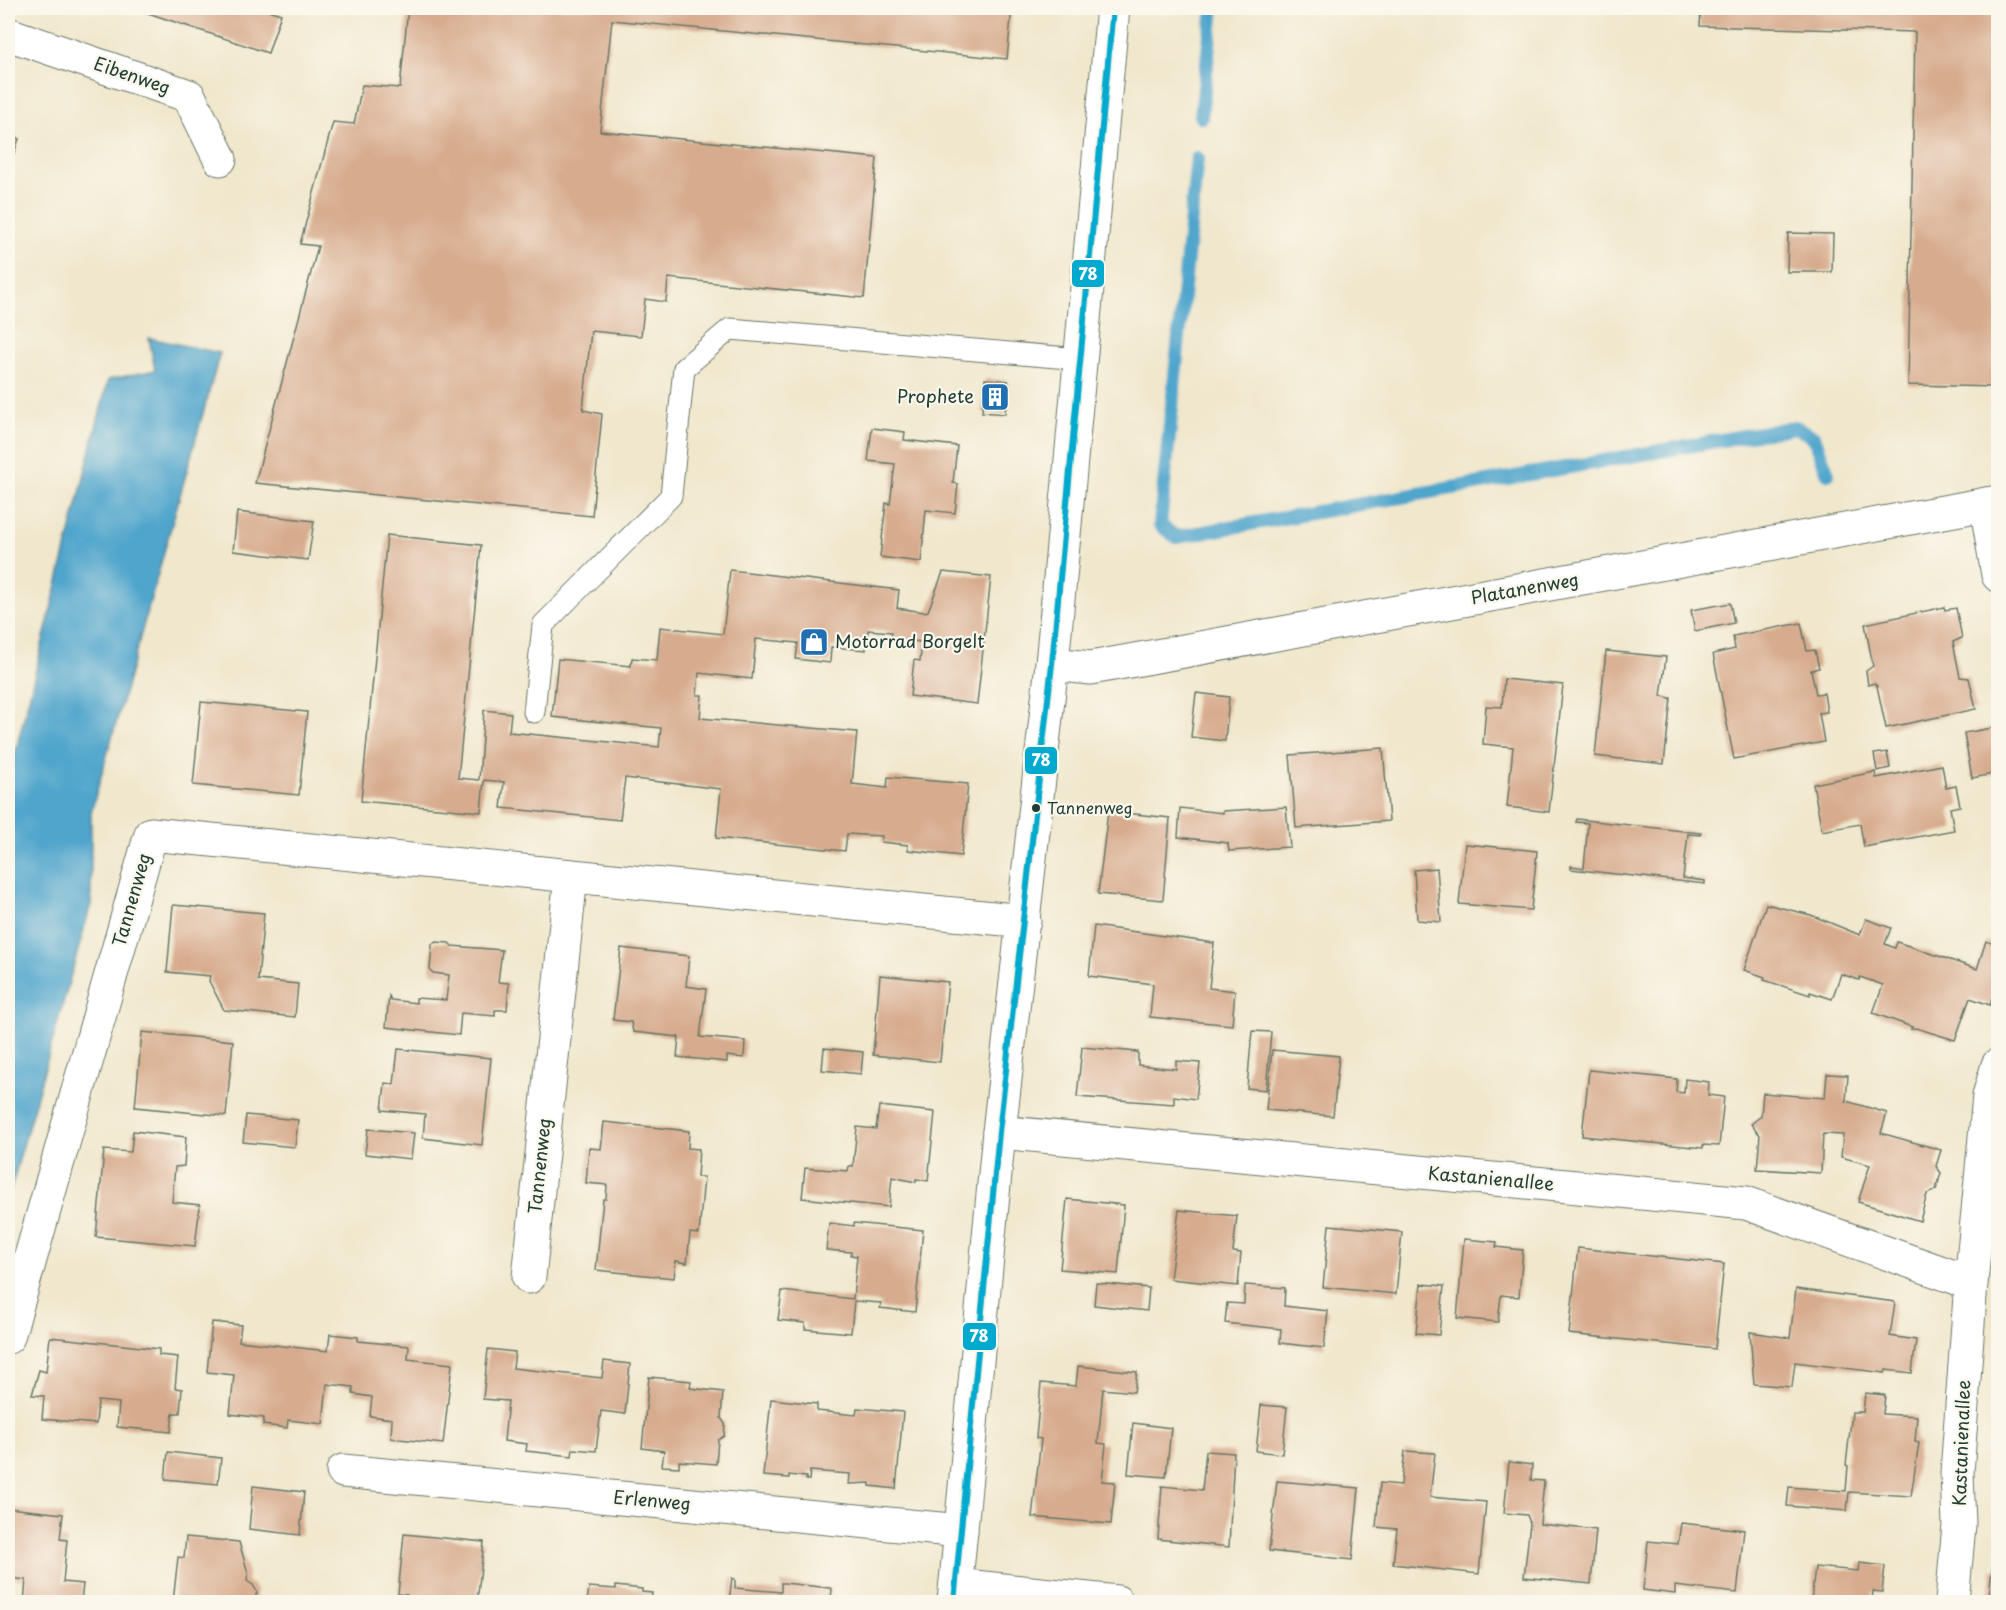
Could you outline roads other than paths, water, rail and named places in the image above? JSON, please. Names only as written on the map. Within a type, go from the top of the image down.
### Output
[{"type":"street","points":[[1113,8],[1052,664],[999,1132],[955,1594],[1117,1602]]},
{"type":"street","name":"Eibenweg","points":[[8,34],[189,96],[220,159]]},
{"type":"street","points":[[1992,503],[1998,575]]},
{"type":"street","name":"Platanenweg","points":[[1052,664],[1091,668],[1992,503]]},
{"type":"street","name":"Tannenweg","points":[[8,1337],[151,834],[1024,921]]},
{"type":"street","name":"Tannenweg","points":[[529,1277],[571,876]]},
{"type":"street","name":"Kastanienallee","points":[[1952,1602],[1959,1525],[1957,1473],[1971,1283],[1989,1096],[1998,1065]]},
{"type":"street","name":"Kastanienallee","points":[[999,1132],[1746,1203],[1971,1283]]},
{"type":"street","name":"Erlenweg","points":[[343,1471],[961,1531]]},
{"type":"lane","points":[[534,712],[543,625],[671,496],[684,368],[730,329],[1080,359]]},
{"type":"water","points":[[149,338],[220,353],[91,812],[91,904],[8,1199],[8,782],[108,380],[155,370]]},
{"type":"waterway","points":[[1201,117],[1213,8]]},
{"type":"waterway","points":[[1197,158],[1160,525],[1176,537],[1795,427],[1814,437],[1828,474]]},
{"type":"place","name":"Prophete","points":[[995,397]]},
{"type":"place","name":"Motorrad Borgelt","points":[[814,642]]},
{"type":"place","name":"Tannenweg","points":[[1036,808]]}]
